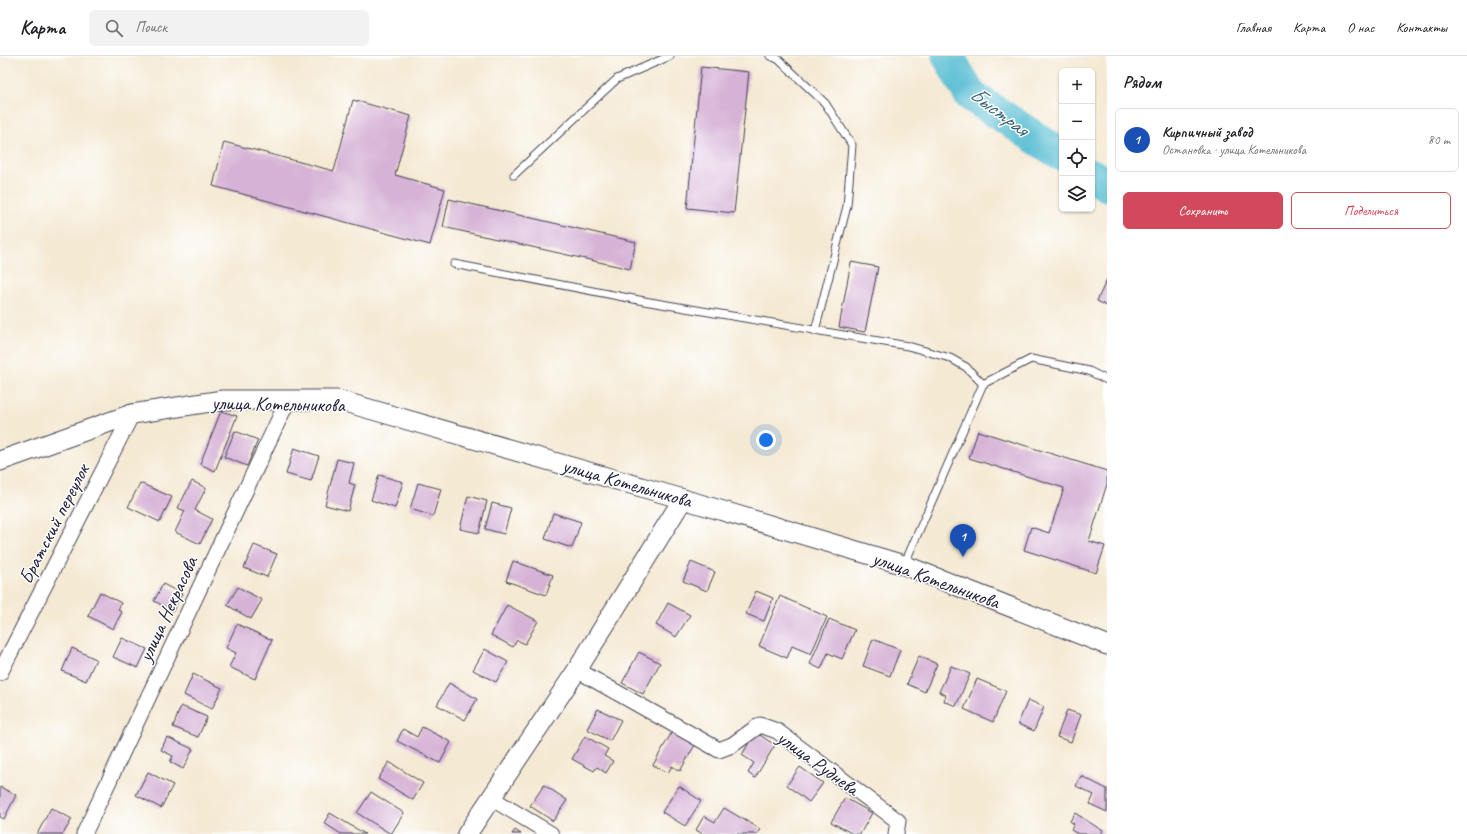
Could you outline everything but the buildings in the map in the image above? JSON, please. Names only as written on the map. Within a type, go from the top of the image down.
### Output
[{"type":"street","name":"улица Котельникова","points":[[0,461],[132,414],[223,400],[338,400],[684,499],[904,565],[1107,645]]},
{"type":"street","name":"улица Некрасова","points":[[84,834],[288,400]]},
{"type":"street","name":"Братский переулок","points":[[0,673],[132,414]]},
{"type":"street","points":[[467,834],[577,670],[684,499]]},
{"type":"street","name":"улица Руднева","points":[[577,670],[719,750],[732,745],[760,725],[776,731],[898,821],[896,834]]},
{"type":"street","points":[[491,798],[551,834]]},
{"type":"lane","points":[[514,175],[617,79],[670,56]]},
{"type":"lane","points":[[770,56],[778,59],[825,103],[852,146],[847,206],[815,331]]},
{"type":"lane","points":[[454,264],[644,301],[908,346],[950,358],[966,367],[984,384]]},
{"type":"lane","points":[[904,565],[984,384],[1031,359],[1089,371],[1107,380]]},
{"type":"waterway","name":"Быстрая","points":[[948,56],[970,95],[1059,153]]},
{"type":"waterway","name":"Быстрая","points":[[1094,176],[1107,185]]},
{"type":"place","name":"Кирпичный завод","points":[[963,557]]}]
